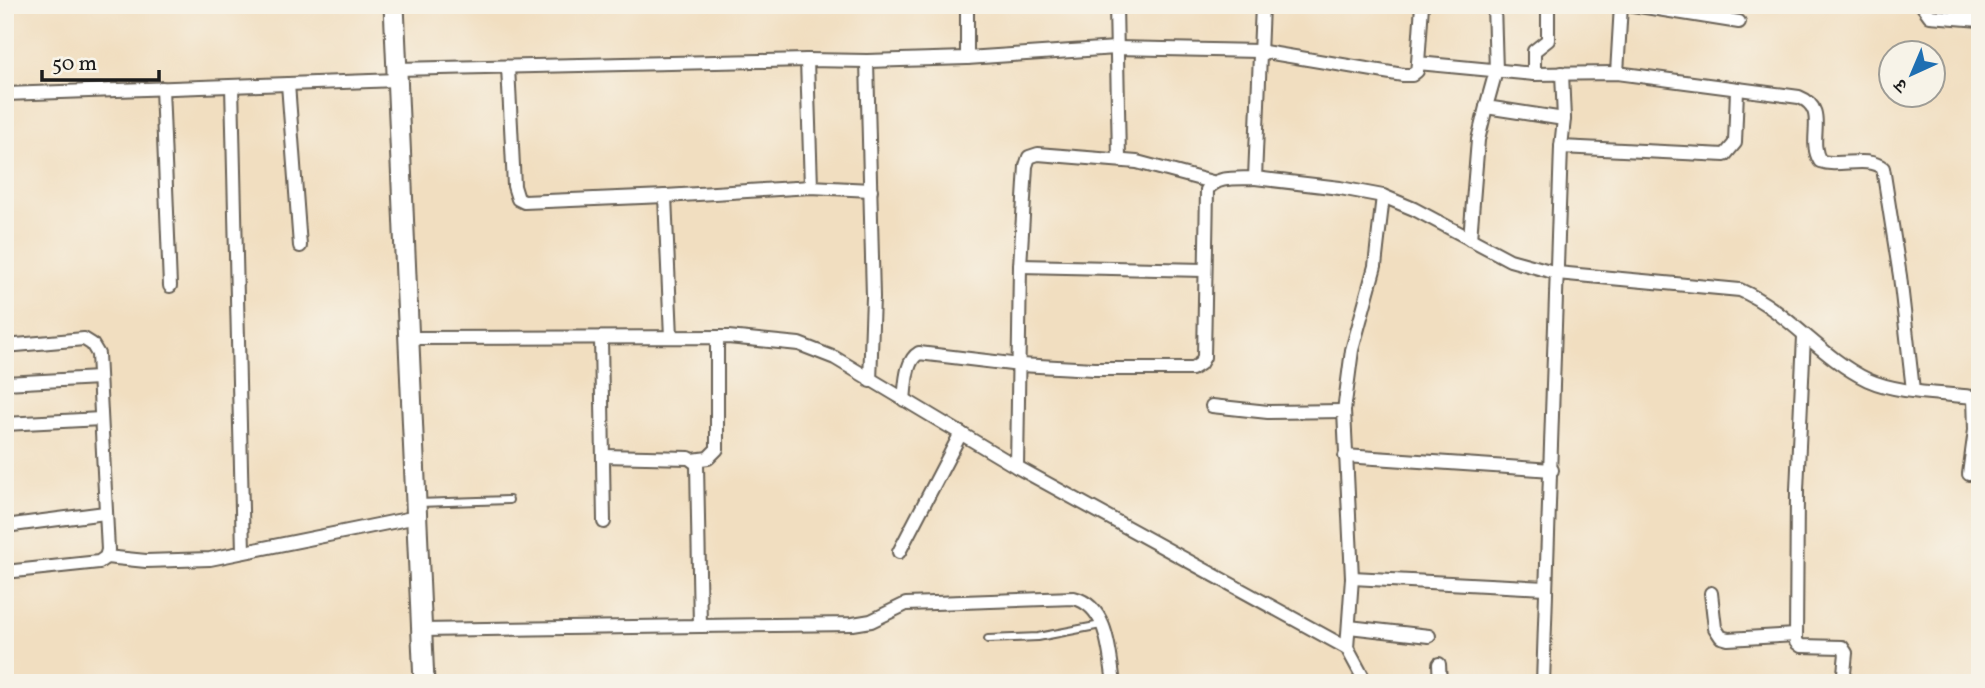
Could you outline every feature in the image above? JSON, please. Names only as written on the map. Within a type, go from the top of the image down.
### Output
[{"type":"main road","points":[[394,5],[424,683]]},
{"type":"street","points":[[967,5],[967,58]]},
{"type":"street","points":[[1115,5],[1119,159]]},
{"type":"street","points":[[1255,178],[1262,5]]},
{"type":"street","points":[[5,94],[288,84],[508,67],[967,58],[1116,48],[1259,51],[1412,75],[1417,71],[1422,5]]},
{"type":"street","points":[[1470,239],[1478,141],[1496,71],[1494,5]]},
{"type":"street","points":[[1534,74],[1534,51],[1548,40],[1548,5]]},
{"type":"street","points":[[1617,73],[1621,5]]},
{"type":"street","points":[[1633,5],[1739,22]]},
{"type":"street","points":[[1922,5],[1930,16],[1980,20]]},
{"type":"street","points":[[807,60],[811,187]]},
{"type":"street","points":[[867,61],[873,297],[870,380]]},
{"type":"street","points":[[1418,63],[1534,74],[1617,73],[1807,100],[1815,111],[1816,150],[1820,161],[1872,163],[1883,168],[1900,276],[1913,390]]},
{"type":"street","points":[[508,67],[514,186],[518,199],[524,202],[665,197],[811,187],[871,190]]},
{"type":"street","points":[[1543,683],[1564,120],[1562,73]]},
{"type":"street","points":[[288,84],[300,246]]},
{"type":"street","points":[[232,86],[243,552]]},
{"type":"street","points":[[162,88],[170,286]]},
{"type":"street","points":[[1561,147],[1724,156],[1735,143],[1737,90]]},
{"type":"street","points":[[1486,107],[1564,120]]},
{"type":"street","points":[[1017,467],[1020,265],[1026,166],[1029,157],[1038,154],[1119,159],[1212,182],[1255,178],[1383,196],[1415,209],[1510,260],[1557,273],[1740,290],[1776,310],[1834,359],[1868,380],[1913,390],[1977,397],[1969,474]]},
{"type":"street","points":[[904,400],[910,363],[914,355],[919,353],[1020,365],[1094,369],[1192,369],[1200,364],[1204,357],[1207,190],[1212,182]]},
{"type":"street","points":[[1347,648],[1352,578],[1344,411],[1352,350],[1375,266],[1383,196]]},
{"type":"street","points":[[665,197],[671,337]]},
{"type":"street","points":[[1020,265],[1204,270]]},
{"type":"street","points":[[1804,336],[1797,490],[1797,644],[1842,647],[1846,653],[1843,683]]},
{"type":"street","points":[[409,338],[717,337],[799,344],[835,358],[1017,467],[1347,648],[1366,683]]},
{"type":"street","points":[[603,456],[693,460],[708,458],[717,449],[717,337]]},
{"type":"street","points":[[601,338],[604,522]]},
{"type":"street","points":[[5,346],[84,339],[92,344],[98,354],[108,550],[99,562],[5,572]]},
{"type":"street","points":[[5,383],[100,378]]},
{"type":"street","points":[[1212,406],[1268,412],[1344,411]]},
{"type":"street","points":[[5,424],[102,419]]},
{"type":"street","points":[[899,552],[961,433]]},
{"type":"street","points":[[1345,456],[1552,470]]},
{"type":"street","points":[[693,460],[698,469],[700,626]]},
{"type":"street","points":[[106,556],[146,561],[210,559],[417,510]]},
{"type":"street","points":[[5,526],[105,513]]},
{"type":"street","points":[[1352,578],[1546,588]]},
{"type":"street","points":[[1711,593],[1715,628],[1721,637],[1728,639],[1796,635]]},
{"type":"street","points":[[422,630],[853,624],[870,621],[906,604],[1074,598],[1085,601],[1095,609],[1103,625],[1114,683]]},
{"type":"street","points":[[1349,627],[1429,636]]},
{"type":"street","points":[[1439,664],[1440,683]]},
{"type":"lane","points":[[417,510],[509,500]]},
{"type":"lane","points":[[988,639],[1038,637],[1103,625]]}]
